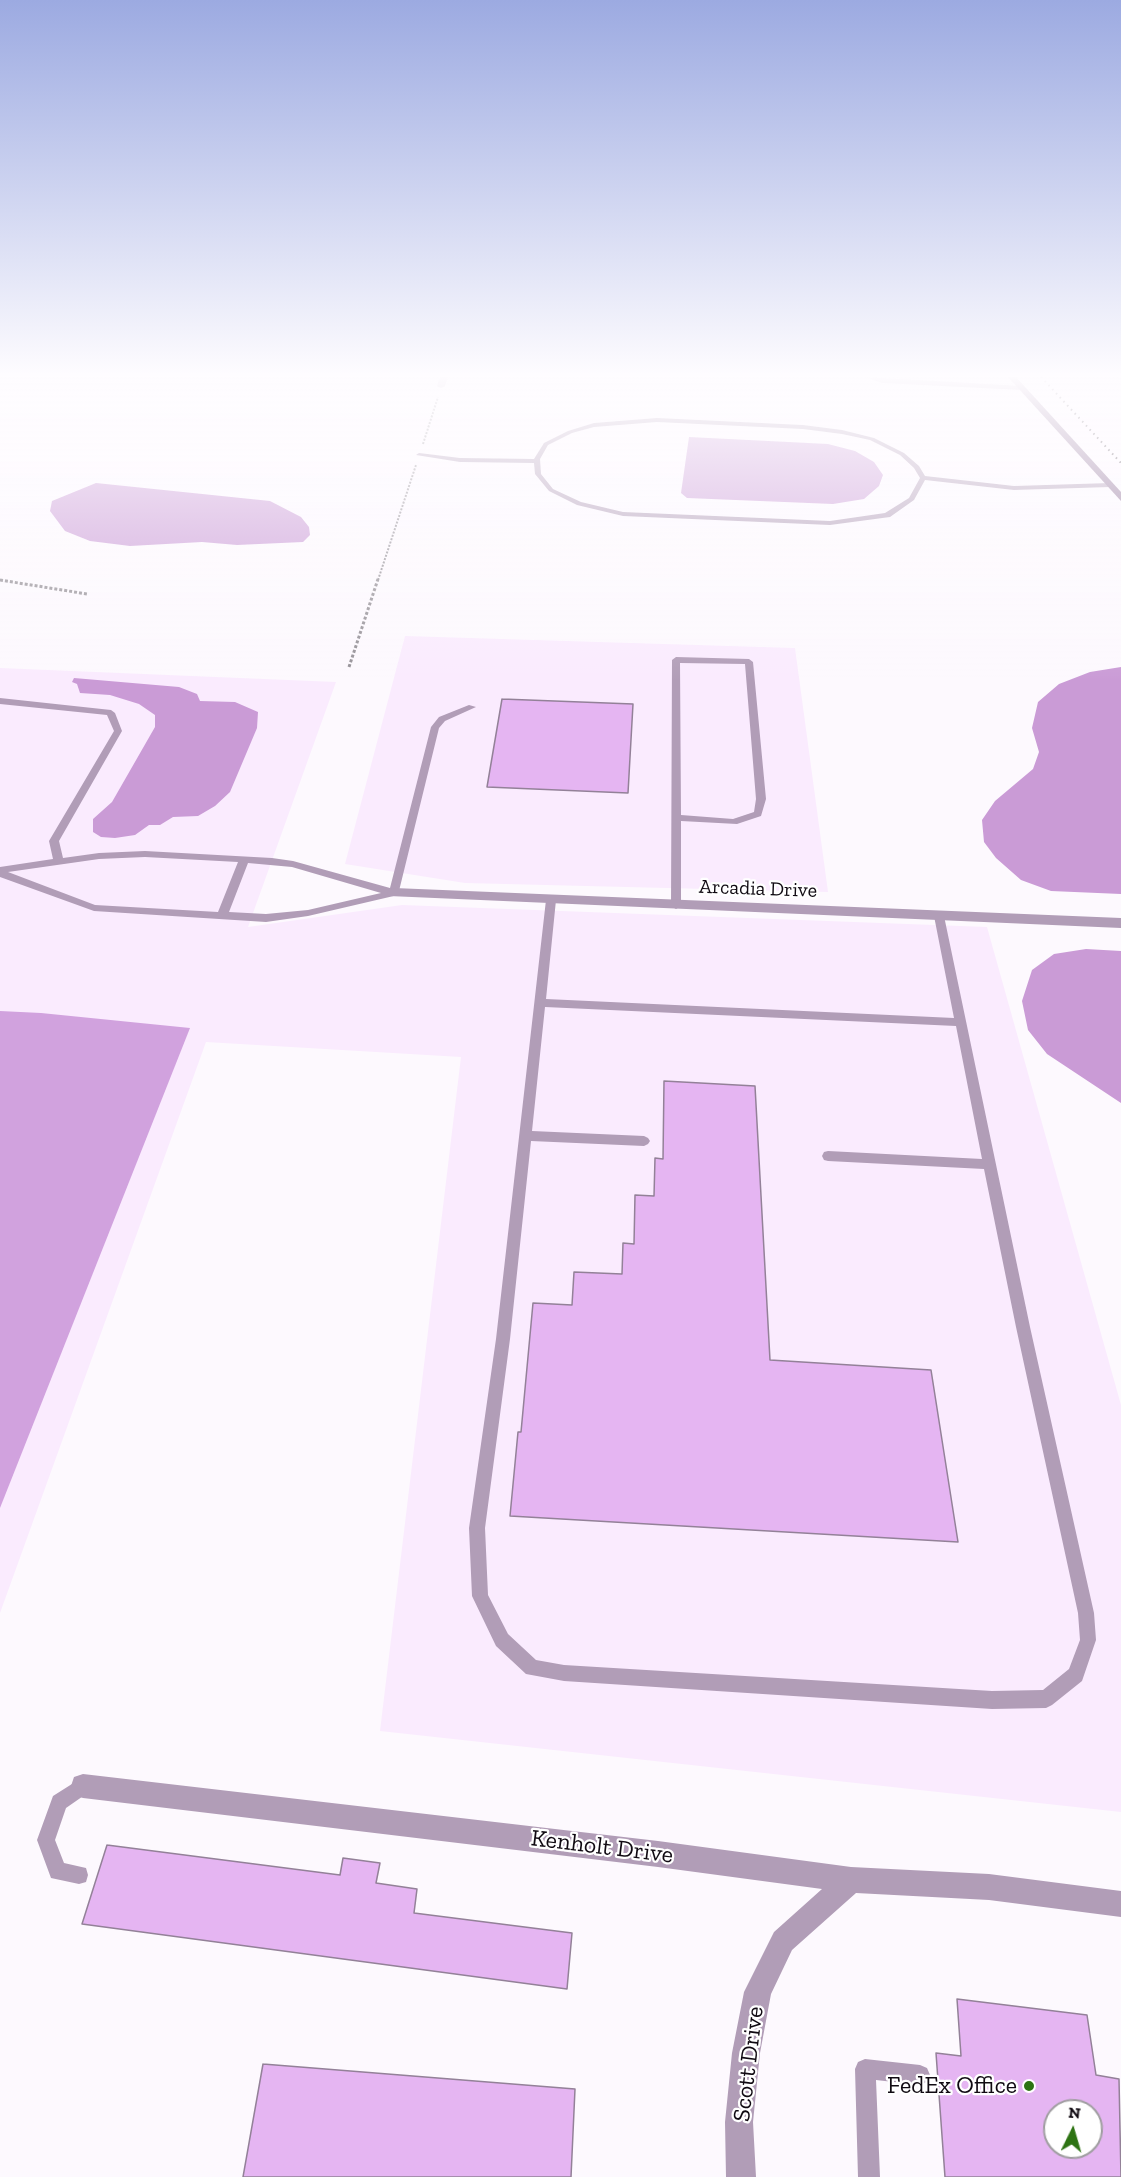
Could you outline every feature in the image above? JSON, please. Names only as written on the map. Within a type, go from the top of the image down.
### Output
[{"type":"main road","points":[[1104,479],[1121,498]]},
{"type":"street","name":"Arcadia Drive","points":[[394,893],[1121,923]]},
{"type":"street","name":"Kenholt Drive","points":[[83,1786],[646,1852],[851,1880],[990,1887],[1121,1904]]},
{"type":"street","name":"Scott Drive","points":[[741,2177],[739,2122],[746,2053],[759,1992],[783,1941],[851,1880]]},
{"type":"lane","points":[[542,479],[551,490],[579,504],[623,514],[830,523],[859,521],[887,515],[912,500],[923,479]]},
{"type":"lane","points":[[928,479],[1014,488],[1110,485]]},
{"type":"lane","points":[[676,818],[734,822],[758,814],[761,799],[749,662],[676,660],[676,818],[676,906]]},
{"type":"lane","points":[[0,701],[111,714],[118,731],[54,841],[59,863]]},
{"type":"lane","points":[[394,893],[435,727],[442,719],[472,707]]},
{"type":"lane","points":[[0,872],[99,856],[145,854],[293,864],[394,893]]},
{"type":"lane","points":[[222,916],[244,860]]},
{"type":"lane","points":[[0,872],[94,908],[222,916],[266,918],[308,913],[394,893]]},
{"type":"lane","points":[[551,900],[503,1339],[477,1528],[480,1596],[502,1640],[532,1668],[564,1672],[992,1700],[1046,1698],[1076,1675],[1088,1640],[1086,1613],[939,916]]},
{"type":"lane","points":[[539,1003],[961,1022]]},
{"type":"lane","points":[[524,1136],[644,1141]]},
{"type":"lane","points":[[828,1156],[990,1164]]},
{"type":"lane","points":[[79,1875],[58,1871],[46,1840],[59,1802],[83,1786]]},
{"type":"lane","points":[[869,2177],[865,2069],[920,2075]]},
{"type":"path","points":[[349,667],[411,479]]},
{"type":"path","points":[[0,580],[87,594]]},
{"type":"shaded area","points":[[683,479],[882,479],[879,486],[864,499],[833,504],[687,498],[681,493]]},
{"type":"shaded area","points":[[96,483],[270,501],[301,517],[309,527],[310,535],[303,542],[237,545],[202,542],[130,546],[90,541],[65,531],[50,511],[52,501]]},
{"type":"shaded area","points":[[405,636],[795,648],[828,892],[465,883],[345,864]]},
{"type":"shaded area","points":[[1121,667],[1121,894],[1051,891],[1021,880],[996,858],[984,842],[982,820],[995,801],[1033,769],[1039,752],[1032,728],[1038,702],[1059,684],[1090,672]]},
{"type":"shaded area","points":[[0,668],[336,682],[248,927],[402,905],[987,927],[1121,1405],[1121,1812],[380,1731],[461,1057],[206,1042],[0,1613]]},
{"type":"shaded area","points":[[74,678],[179,687],[197,694],[200,701],[235,702],[258,712],[257,728],[230,792],[215,806],[198,816],[173,817],[160,825],[149,825],[135,835],[115,838],[101,837],[93,832],[93,819],[112,802],[155,727],[155,715],[139,704],[110,695],[80,693],[77,684],[72,682]]},
{"type":"shaded area","points":[[1086,949],[1121,951],[1121,1103],[1047,1054],[1028,1030],[1022,1001],[1032,970],[1054,954]]},
{"type":"shaded area","points":[[0,1011],[190,1028],[0,1508]]},
{"type":"building","points":[[502,699],[633,704],[628,793],[487,787]]},
{"type":"building","points":[[664,1081],[755,1086],[770,1360],[931,1370],[958,1542],[510,1516],[518,1432],[521,1432],[533,1303],[572,1305],[574,1272],[622,1274],[623,1243],[634,1244],[635,1195],[654,1196],[655,1158],[663,1159]]},
{"type":"building","points":[[107,1845],[340,1875],[343,1858],[380,1863],[376,1883],[417,1889],[414,1913],[572,1933],[567,1989],[82,1924]]},
{"type":"building","name":"FedEx Office","points":[[957,1999],[1087,2015],[1096,2075],[1119,2079],[1121,2177],[945,2177],[936,2053],[961,2056]]},
{"type":"building","points":[[263,2064],[575,2089],[571,2177],[243,2177]]},
{"type":"place","name":"FedEx Office","points":[[1029,2086]]}]
